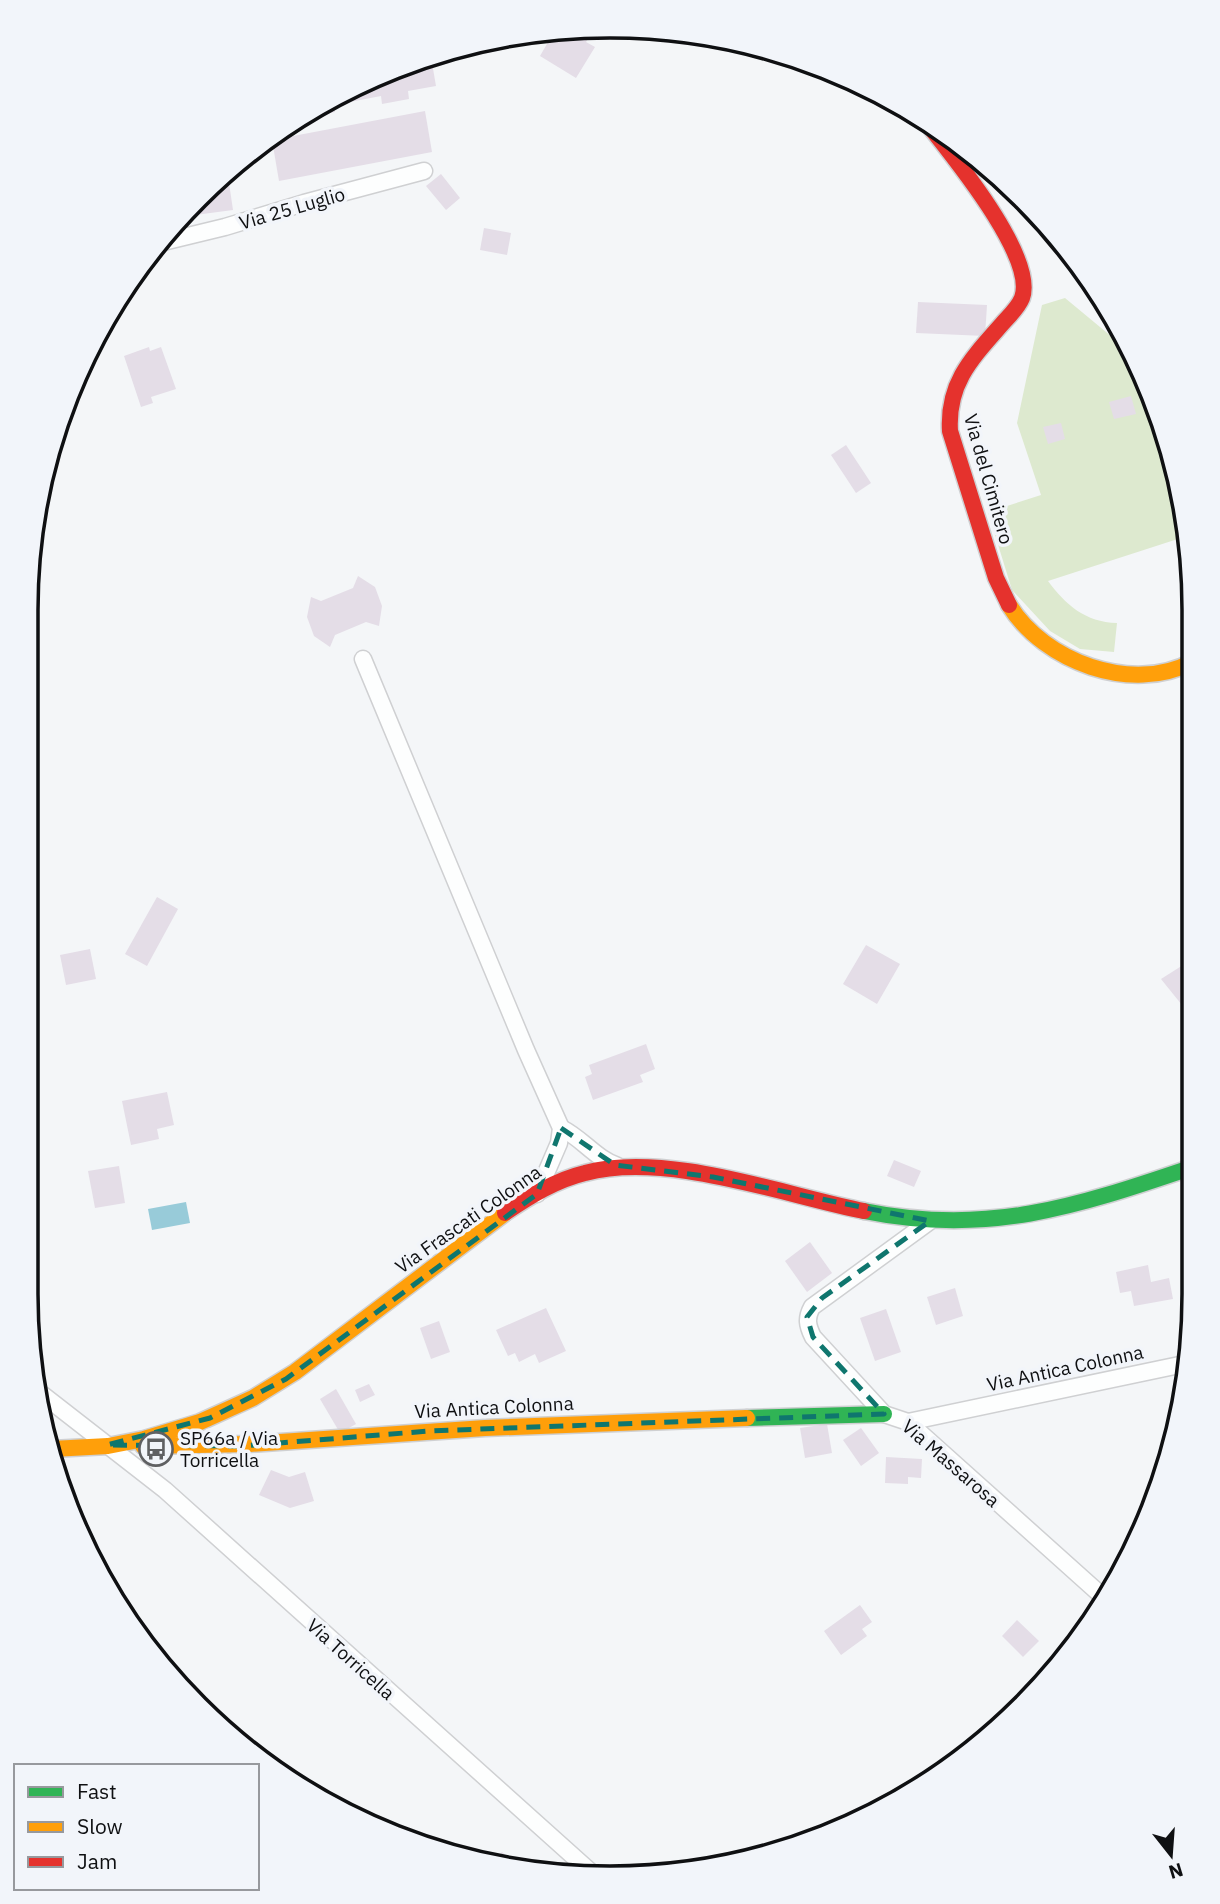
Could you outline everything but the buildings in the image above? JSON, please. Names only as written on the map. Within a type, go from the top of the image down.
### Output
[{"type":"street","name":"Via del Cimitero","points":[[946,148],[995,212],[1023,282],[1024,294],[1021,302],[957,381],[948,412],[950,431],[1002,593],[1018,618],[1042,639],[1088,665],[1115,673],[1152,676],[1182,667]]},
{"type":"street","name":"Via 25 Luglio","points":[[175,239],[424,170]]},
{"type":"street","points":[[363,659],[561,1128],[559,1143],[537,1194]]},
{"type":"street","points":[[561,1128],[578,1137],[604,1160],[628,1168]]},
{"type":"street","name":"Via Frascati Colonna","points":[[60,1448],[150,1438],[228,1411],[270,1389],[469,1240],[537,1194],[559,1181],[580,1174],[604,1169],[662,1169],[713,1177],[895,1217],[962,1222],[1004,1219],[1059,1209],[1102,1198],[1182,1171]]},
{"type":"street","name":"Via Massarosa","points":[[930,1221],[811,1307],[807,1317],[808,1328],[813,1337],[884,1413],[908,1422],[1098,1592]]},
{"type":"street","name":"Via Antica Colonna","points":[[908,1422],[1177,1365]]},
{"type":"street","name":"Via Torricella","points":[[48,1399],[178,1502],[582,1865]]},
{"type":"street","name":"Via Antica Colonna","points":[[107,1445],[234,1446],[457,1429],[884,1413]]},
{"type":"highlighted area","points":[[561,1128],[615,1165],[713,1177],[930,1221],[822,1298],[807,1317],[813,1337],[884,1414],[429,1431],[242,1446],[107,1445],[210,1418],[286,1379],[537,1194]]},
{"type":"green space","points":[[1065,298],[1112,337],[1138,391],[1151,426],[1171,499],[1177,539],[1048,581],[1077,611],[1095,619],[1117,623],[1114,652],[1080,649],[1050,631],[1012,590],[988,512],[1041,495],[1017,423],[1042,305]]},
{"type":"water","points":[[186,1202],[190,1223],[152,1230],[148,1209]]},
{"type":"traffic: fast","points":[[864,1211],[909,1218],[991,1219],[1069,1205],[1182,1171]]},
{"type":"traffic: fast","points":[[747,1418],[884,1414]]},
{"type":"traffic: slow","points":[[1009,605],[1024,625],[1044,642],[1066,657],[1091,667],[1143,675],[1182,666]]},
{"type":"traffic: slow","points":[[60,1449],[108,1446],[144,1439],[200,1422],[253,1398],[295,1372],[505,1213]]},
{"type":"traffic: slow","points":[[143,1446],[250,1444],[485,1428],[747,1418]]},
{"type":"traffic: jam","points":[[946,148],[1005,233],[1017,258],[1023,280],[1022,298],[1018,305],[964,372],[957,385],[950,414],[950,431],[996,578],[1009,605]]},
{"type":"traffic: jam","points":[[505,1213],[543,1189],[574,1176],[617,1168],[652,1167],[725,1178],[864,1211]]},
{"type":"place","name":"SP66a / Via Torricella","points":[[156,1449]]}]
